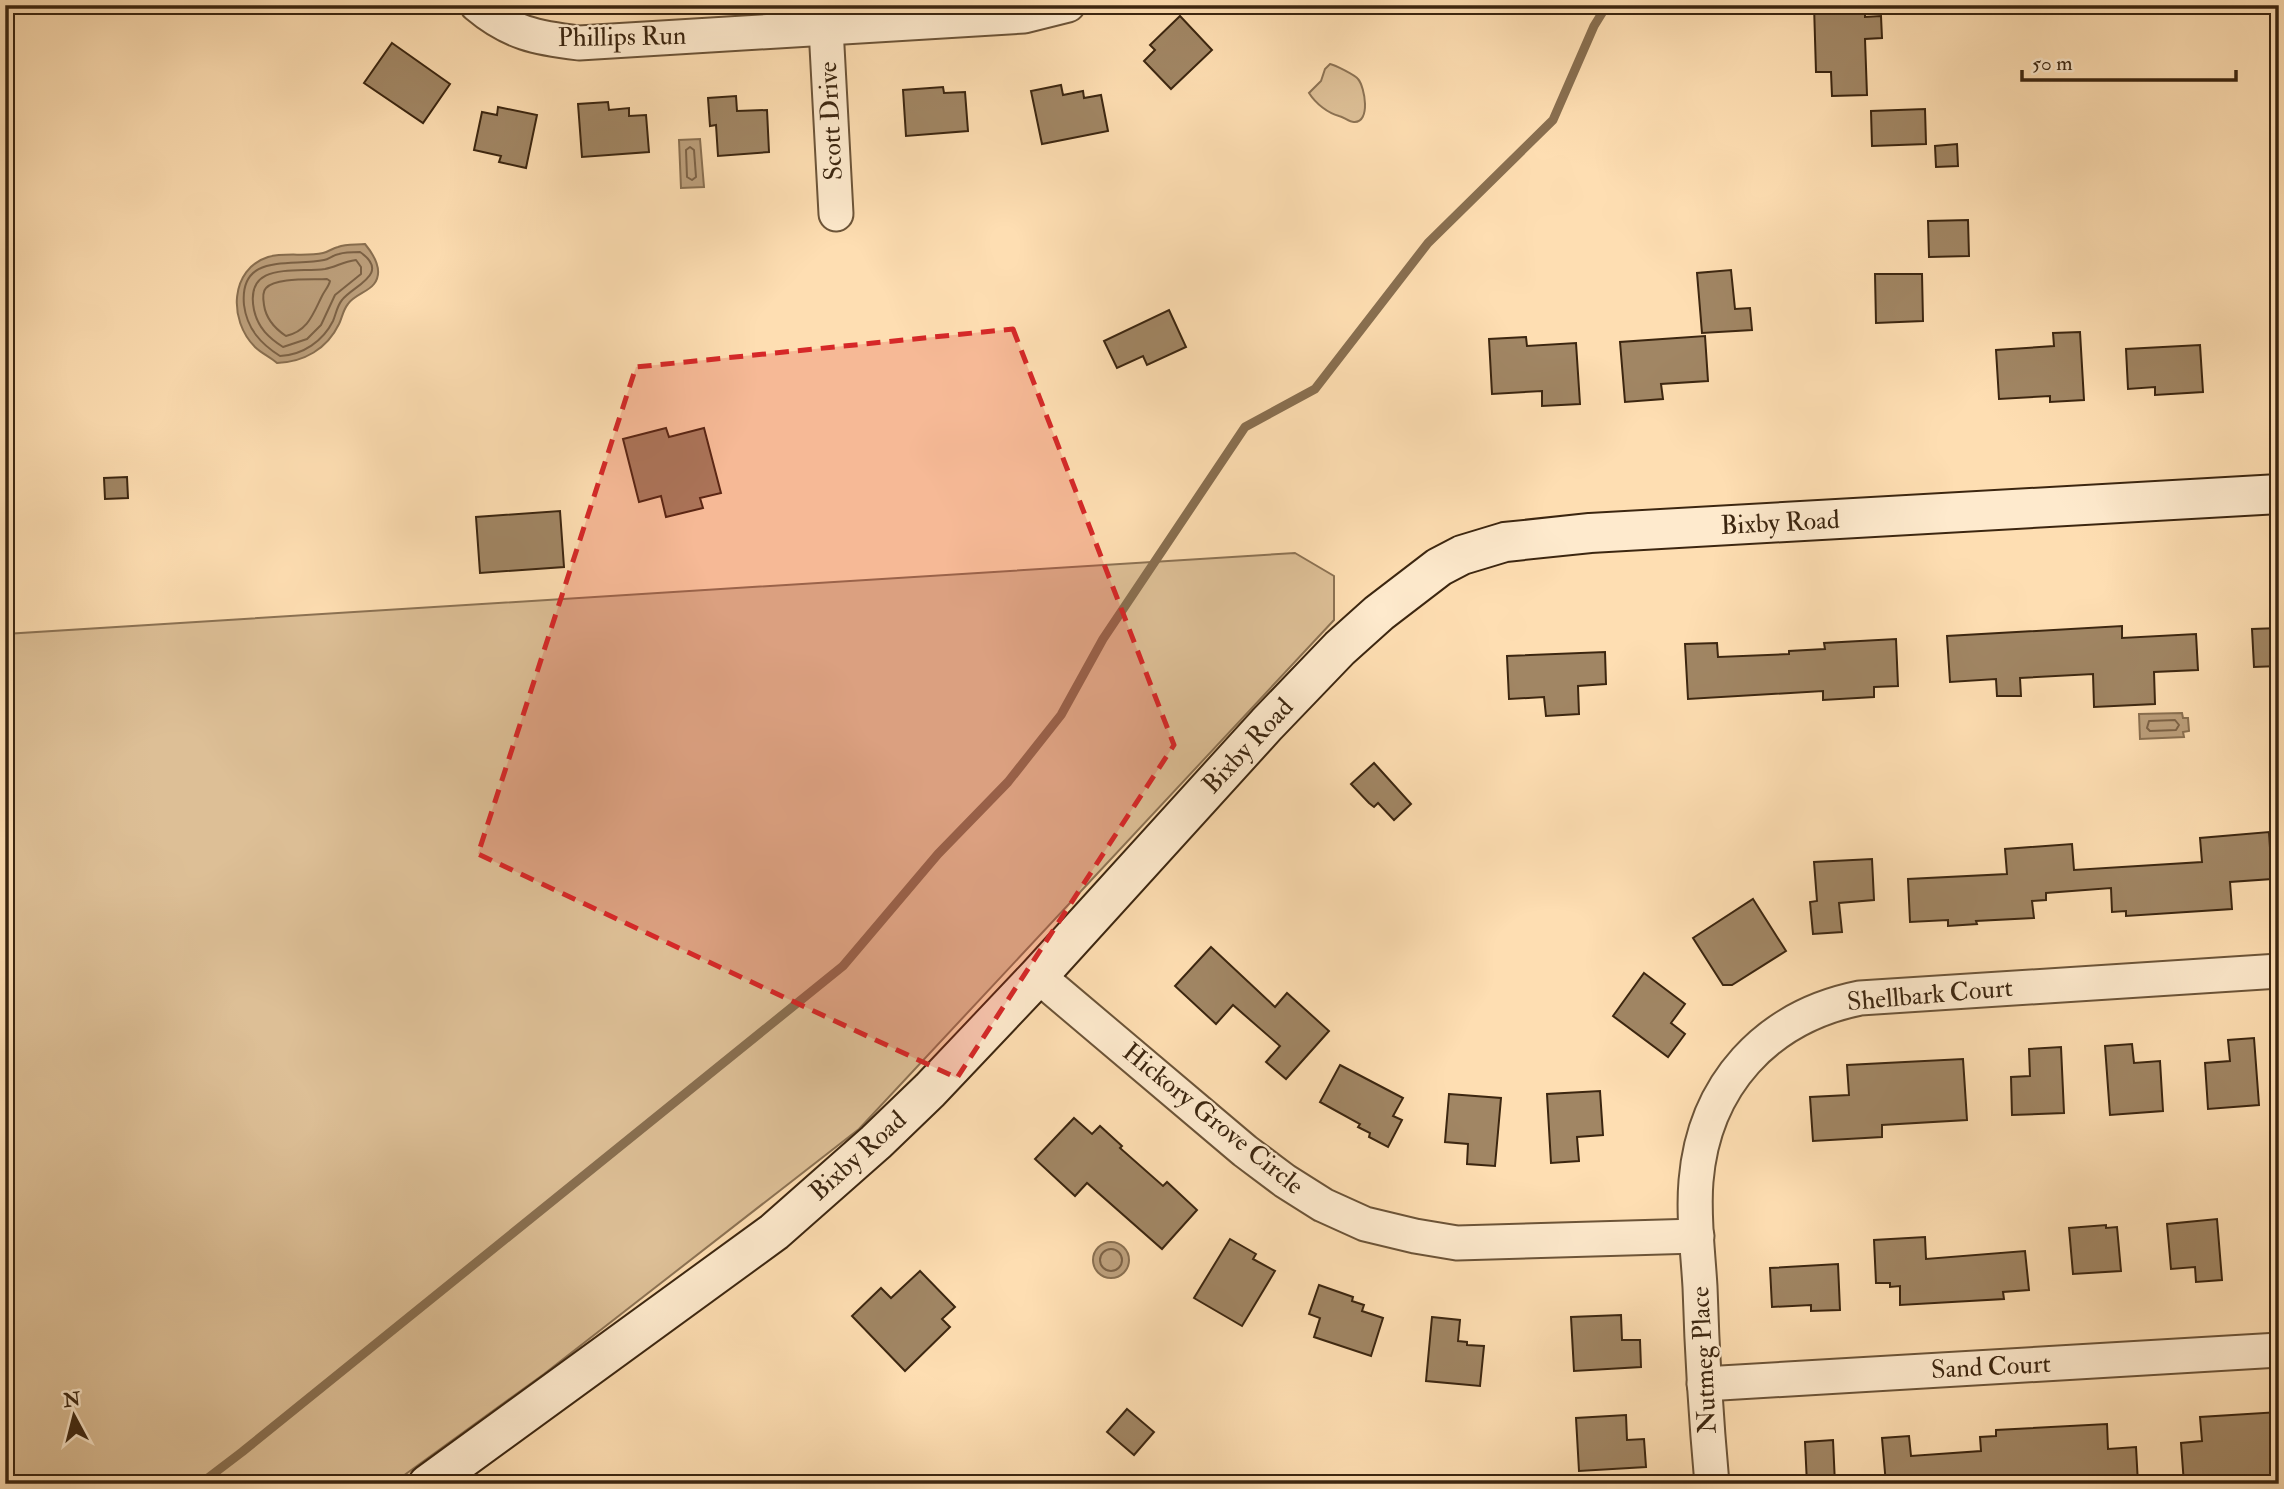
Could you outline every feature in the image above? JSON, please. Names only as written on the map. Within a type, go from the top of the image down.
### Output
[{"type":"street","name":"Phillips Run","points":[[477,5],[493,19],[520,33],[547,40],[579,43],[1024,16],[1068,5]]},
{"type":"street","name":"Scott Drive","points":[[826,28],[836,214]]},
{"type":"street","name":"Bixby Road","points":[[428,1484],[774,1232],[876,1142],[930,1090],[1038,976],[1340,648],[1439,567],[1462,555],[1506,542],[1590,533],[2279,494]]},
{"type":"street","name":"Shellbark Court","points":[[1697,1237],[1696,1180],[1706,1126],[1716,1103],[1735,1073],[1757,1047],[1810,1013],[1838,1003],[1881,996],[2279,971]]},
{"type":"street","name":"Hickory Grove Circle","points":[[1038,976],[1285,1181],[1323,1205],[1365,1224],[1457,1243],[1697,1237]]},
{"type":"street","name":"Nutmeg Place","points":[[1697,1237],[1712,1484]]},
{"type":"street","name":"Sand Court","points":[[1704,1384],[2279,1350]]},
{"type":"highlighted area","points":[[1013,329],[1174,745],[957,1078],[478,854],[636,367]]},
{"type":"shaded area","points":[[1330,64],[1353,75],[1361,83],[1365,111],[1359,121],[1352,122],[1331,113],[1309,93],[1321,81]]},
{"type":"shaded area","points":[[1295,553],[1334,576],[1334,620],[859,1129],[544,1374],[392,1484],[5,1484],[5,634]]},
{"type":"water","points":[[700,139],[704,187],[681,188],[679,140]]},
{"type":"water","points":[[365,244],[377,263],[377,279],[371,287],[348,304],[334,333],[321,347],[305,357],[277,363],[255,347],[240,323],[237,296],[246,272],[255,263],[268,257],[316,254],[341,246]]},
{"type":"water","points":[[2182,713],[2183,718],[2188,718],[2189,731],[2183,732],[2184,737],[2140,739],[2139,714]]},
{"type":"water","points":[[1111,1242],[1124,1247],[1129,1260],[1124,1273],[1111,1278],[1098,1273],[1093,1260],[1098,1247]]},
{"type":"building","points":[[1814,5],[1865,5],[1865,17],[1881,16],[1882,38],[1865,39],[1867,95],[1832,96],[1831,72],[1816,72]]},
{"type":"building","points":[[1180,16],[1212,50],[1171,89],[1144,61],[1155,50],[1150,45]]},
{"type":"building","points":[[392,43],[450,84],[423,123],[364,83]]},
{"type":"building","points":[[1061,85],[1063,95],[1083,91],[1084,98],[1101,95],[1108,131],[1042,144],[1031,91]]},
{"type":"building","points":[[943,87],[944,93],[965,92],[968,131],[906,136],[903,90]]},
{"type":"building","points":[[736,96],[737,111],[767,110],[769,152],[718,156],[716,125],[710,126],[708,98]]},
{"type":"building","points":[[608,102],[609,110],[629,108],[629,116],[646,115],[649,152],[582,157],[578,104]]},
{"type":"building","points":[[498,107],[537,115],[526,168],[499,162],[501,156],[474,150],[482,112],[497,115]]},
{"type":"building","points":[[1925,109],[1926,144],[1872,146],[1871,111]]},
{"type":"building","points":[[1957,144],[1958,166],[1936,167],[1935,146]]},
{"type":"building","points":[[1968,220],[1969,256],[1929,257],[1928,221]]},
{"type":"building","points":[[1731,270],[1735,309],[1750,308],[1752,330],[1702,333],[1697,273]]},
{"type":"building","points":[[1875,274],[1922,274],[1923,321],[1876,323]]},
{"type":"building","points":[[1169,310],[1186,347],[1147,365],[1143,356],[1117,368],[1104,341]]},
{"type":"building","points":[[2080,332],[2084,400],[2050,402],[2050,396],[1999,399],[1996,350],[2054,346],[2053,333]]},
{"type":"building","points":[[1705,336],[1708,381],[1661,384],[1663,399],[1625,402],[1620,342]]},
{"type":"building","points":[[1526,337],[1527,346],[1576,343],[1580,404],[1542,406],[1542,391],[1492,394],[1489,339]]},
{"type":"building","points":[[2200,345],[2203,392],[2155,395],[2155,387],[2128,389],[2126,349]]},
{"type":"building","points":[[666,428],[669,437],[704,428],[721,493],[700,498],[703,508],[666,517],[661,496],[639,502],[623,439]]},
{"type":"building","points":[[127,477],[128,498],[105,499],[104,478]]},
{"type":"building","points":[[560,511],[564,567],[480,573],[476,517]]},
{"type":"building","points":[[2122,626],[2122,638],[2196,634],[2198,670],[2154,672],[2155,704],[2094,707],[2093,674],[2020,678],[2021,696],[1997,696],[1996,679],[1950,682],[1947,636]]},
{"type":"building","points":[[2279,628],[2279,666],[2254,667],[2252,629]]},
{"type":"building","points":[[1896,639],[1898,686],[1874,687],[1874,697],[1823,700],[1823,691],[1688,699],[1685,644],[1717,643],[1718,657],[1789,654],[1789,651],[1825,649],[1824,643]]},
{"type":"building","points":[[1605,652],[1606,684],[1578,686],[1579,714],[1546,716],[1544,697],[1509,699],[1507,656]]},
{"type":"building","points":[[1374,763],[1411,804],[1394,820],[1378,803],[1374,807],[1369,803],[1351,784]]},
{"type":"building","points":[[2269,832],[2272,879],[2230,882],[2232,909],[2126,916],[2126,911],[2112,912],[2111,888],[2046,893],[2046,900],[2032,901],[2034,918],[1976,921],[1977,924],[1948,926],[1948,920],[1910,922],[1908,879],[2007,874],[2005,849],[2072,844],[2074,870],[2202,862],[2200,838]]},
{"type":"building","points":[[1872,859],[1874,900],[1839,903],[1842,932],[1813,934],[1810,902],[1817,901],[1814,862]]},
{"type":"building","points":[[1753,899],[1786,951],[1732,985],[1723,985],[1693,938]]},
{"type":"building","points":[[1211,947],[1275,1007],[1287,993],[1329,1031],[1286,1079],[1266,1062],[1280,1046],[1233,1005],[1216,1024],[1175,986]]},
{"type":"building","points":[[1644,973],[1685,1004],[1671,1023],[1685,1034],[1668,1057],[1613,1016]]},
{"type":"building","points":[[2254,1038],[2259,1105],[2208,1109],[2205,1063],[2230,1061],[2228,1040]]},
{"type":"building","points":[[2132,1044],[2134,1063],[2160,1061],[2163,1111],[2110,1115],[2105,1046]]},
{"type":"building","points":[[2061,1047],[2064,1113],[2012,1115],[2011,1077],[2030,1076],[2029,1049]]},
{"type":"building","points":[[1963,1059],[1967,1120],[1882,1125],[1882,1137],[1813,1141],[1810,1097],[1849,1095],[1847,1065]]},
{"type":"building","points":[[1340,1065],[1403,1098],[1393,1116],[1402,1120],[1388,1147],[1369,1137],[1370,1133],[1358,1127],[1360,1124],[1320,1102]]},
{"type":"building","points":[[1600,1091],[1603,1135],[1577,1137],[1579,1161],[1551,1163],[1547,1094]]},
{"type":"building","points":[[1449,1094],[1501,1098],[1495,1166],[1467,1164],[1468,1144],[1445,1142]]},
{"type":"building","points":[[1074,1118],[1092,1134],[1100,1126],[1122,1146],[1120,1148],[1163,1186],[1167,1182],[1197,1210],[1162,1249],[1087,1183],[1075,1196],[1035,1159]]},
{"type":"building","points":[[2217,1219],[2222,1280],[2196,1282],[2195,1267],[2171,1269],[2167,1224]]},
{"type":"building","points":[[2106,1225],[2106,1228],[2117,1227],[2121,1271],[2073,1274],[2069,1228]]},
{"type":"building","points":[[1925,1237],[1926,1259],[2025,1251],[2029,1290],[2003,1292],[2004,1299],[1900,1305],[1900,1286],[1890,1287],[1890,1283],[1876,1283],[1874,1240]]},
{"type":"building","points":[[1230,1239],[1256,1254],[1253,1259],[1275,1271],[1242,1326],[1194,1298]]},
{"type":"building","points":[[1838,1264],[1840,1310],[1811,1311],[1811,1305],[1772,1307],[1770,1268]]},
{"type":"building","points":[[920,1271],[955,1307],[942,1319],[950,1327],[905,1371],[852,1316],[881,1288],[891,1298]]},
{"type":"building","points":[[1319,1285],[1353,1297],[1352,1301],[1364,1305],[1362,1311],[1383,1318],[1371,1356],[1314,1337],[1320,1318],[1309,1314]]},
{"type":"building","points":[[1621,1315],[1622,1340],[1640,1340],[1641,1367],[1574,1371],[1571,1317]]},
{"type":"building","points":[[1432,1317],[1460,1320],[1458,1341],[1467,1342],[1467,1345],[1484,1346],[1480,1386],[1426,1381]]},
{"type":"building","points":[[1127,1409],[1154,1432],[1134,1455],[1107,1432]]},
{"type":"building","points":[[2279,1412],[2279,1479],[2236,1484],[2184,1484],[2181,1443],[2202,1441],[2200,1417]]},
{"type":"building","points":[[1626,1415],[1627,1440],[1644,1439],[1646,1467],[1579,1471],[1576,1418]]},
{"type":"building","points":[[2107,1424],[2108,1449],[2136,1447],[2138,1484],[2081,1484],[2081,1478],[1961,1484],[1886,1484],[1882,1438],[1909,1436],[1911,1456],[1981,1451],[1980,1437],[1996,1436],[1996,1430]]},
{"type":"building","points":[[1833,1440],[1835,1484],[1807,1484],[1805,1442]]},
{"type":"waterway","points":[[200,1484],[843,966],[938,854],[1008,782],[1061,715],[1103,639],[1245,427],[1315,389],[1428,243],[1553,120],[1594,26],[1607,5]]}]
